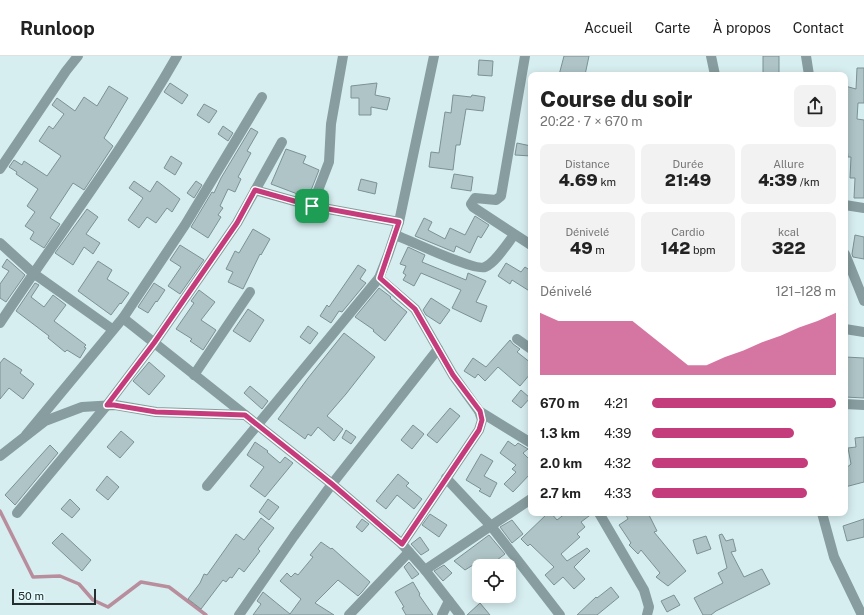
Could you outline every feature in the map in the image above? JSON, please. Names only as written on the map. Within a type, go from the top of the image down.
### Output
[{"type":"street","points":[[0,170],[66,71],[78,56]]},
{"type":"street","points":[[0,323],[157,91],[177,56]]},
{"type":"street","points":[[312,206],[329,162],[331,124],[343,56]]},
{"type":"street","points":[[207,486],[380,278],[399,222],[434,56]]},
{"type":"street","points":[[525,56],[501,196],[496,200],[475,198],[471,204],[473,208],[514,235],[528,240]]},
{"type":"street","points":[[712,56],[715,72]]},
{"type":"street","points":[[806,56],[809,72]]},
{"type":"street","points":[[26,435],[112,329],[123,318],[186,225],[262,97]]},
{"type":"street","points":[[17,513],[107,405],[154,343],[237,223],[282,142]]},
{"type":"street","points":[[255,190],[312,206],[399,222]]},
{"type":"street","points":[[848,205],[864,208]]},
{"type":"street","points":[[396,234],[452,259],[477,268],[484,268],[493,261],[514,235]]},
{"type":"street","points":[[0,243],[33,273],[112,329]]},
{"type":"street","points":[[848,261],[864,301]]},
{"type":"street","points":[[380,278],[415,309],[453,375],[480,411],[528,441]]},
{"type":"street","points":[[194,375],[250,292]]},
{"type":"street","points":[[123,318],[332,484],[402,544],[425,570],[460,615]]},
{"type":"street","points":[[848,329],[864,332]]},
{"type":"street","points":[[517,339],[528,347]]},
{"type":"street","points":[[239,615],[332,484],[438,348]]},
{"type":"street","points":[[848,404],[864,405]]},
{"type":"street","points":[[0,456],[45,421],[82,407],[114,405],[156,412],[245,415]]},
{"type":"street","points":[[402,544],[479,430],[482,420],[480,411]]},
{"type":"street","points":[[446,478],[492,526],[560,615]]},
{"type":"street","points":[[425,570],[528,501]]},
{"type":"street","points":[[602,516],[644,590],[649,607],[646,615]]},
{"type":"street","points":[[823,516],[834,557],[862,615]]},
{"type":"street","points":[[349,615],[409,552]]},
{"type":"street","points":[[442,615],[449,601]]},
{"type":"building","points":[[564,56],[589,56],[586,72],[560,72]]},
{"type":"building","points":[[763,56],[779,56],[779,72],[763,72]]},
{"type":"building","points":[[479,60],[493,61],[492,76],[478,75]]},
{"type":"building","points":[[857,68],[864,68],[864,103],[858,103],[857,119],[864,120],[864,198],[854,198],[855,178],[850,178],[851,157],[848,157],[848,87],[856,89]]},
{"type":"building","points":[[170,83],[188,95],[182,104],[164,92]]},
{"type":"building","points":[[377,83],[375,95],[390,98],[387,110],[371,107],[371,115],[359,115],[359,98],[351,98],[351,86]]},
{"type":"building","points":[[109,86],[128,98],[104,138],[113,146],[84,190],[73,183],[50,218],[60,224],[44,248],[30,239],[34,232],[25,226],[35,212],[27,206],[38,189],[16,174],[17,172],[9,167],[14,160],[22,165],[24,161],[47,176],[61,156],[39,141],[49,126],[53,129],[64,114],[52,105],[57,98],[75,111],[84,97],[97,106]]},
{"type":"building","points":[[453,95],[485,97],[483,111],[466,109],[460,145],[456,145],[453,170],[429,167],[431,152],[439,153],[445,112],[451,113]]},
{"type":"building","points":[[204,104],[217,111],[209,123],[197,115]]},
{"type":"building","points":[[223,126],[233,133],[228,141],[218,134]]},
{"type":"building","points":[[251,128],[258,132],[247,151],[251,153],[238,177],[241,179],[235,192],[228,189],[220,206],[223,208],[218,215],[221,217],[208,238],[191,227],[212,192],[214,193],[221,178]]},
{"type":"building","points":[[517,143],[528,145],[528,156],[515,155]]},
{"type":"building","points":[[286,149],[306,156],[303,163],[319,170],[308,198],[271,184]]},
{"type":"building","points":[[171,156],[182,163],[175,175],[164,168]]},
{"type":"building","points":[[454,174],[473,177],[471,191],[451,188]]},
{"type":"building","points":[[361,179],[377,183],[375,194],[358,190]]},
{"type":"building","points":[[134,181],[150,192],[157,181],[180,199],[172,212],[167,208],[156,223],[147,217],[139,228],[128,220],[143,198],[129,188]]},
{"type":"building","points":[[196,181],[202,185],[194,198],[187,193]]},
{"type":"building","points":[[87,209],[98,217],[86,234],[100,243],[93,254],[84,247],[73,265],[55,253]]},
{"type":"building","points":[[475,216],[489,225],[481,238],[478,236],[470,253],[456,246],[454,252],[415,236],[424,218],[432,222],[428,230],[445,239],[450,228],[465,235]]},
{"type":"building","points":[[253,229],[270,239],[261,255],[260,254],[243,289],[228,282],[233,272],[226,269],[235,251],[239,253]]},
{"type":"building","points":[[855,235],[864,237],[864,259],[853,257],[852,254]]},
{"type":"building","points":[[180,245],[204,260],[180,294],[168,286],[181,267],[170,260]]},
{"type":"building","points":[[408,247],[425,255],[422,262],[466,280],[468,273],[486,281],[476,302],[487,306],[481,322],[452,308],[461,290],[421,273],[414,286],[403,280],[406,275],[403,273],[406,266],[400,264]]},
{"type":"building","points":[[7,259],[25,275],[6,302],[0,298],[0,284],[9,271],[2,267]]},
{"type":"building","points":[[98,261],[112,270],[107,279],[129,293],[111,315],[78,291]]},
{"type":"building","points":[[506,263],[521,272],[525,267],[528,269],[528,290],[512,280],[510,284],[498,276]]},
{"type":"building","points":[[358,265],[366,270],[360,279],[366,283],[342,312],[339,311],[331,323],[320,316],[327,305],[329,307]]},
{"type":"building","points":[[35,283],[39,285],[31,297],[44,307],[53,295],[66,305],[54,321],[86,345],[84,347],[86,348],[80,358],[67,350],[65,352],[48,338],[49,336],[16,311]]},
{"type":"building","points":[[154,283],[165,290],[148,313],[138,307]]},
{"type":"building","points":[[379,288],[407,312],[385,341],[373,331],[374,330],[355,317]]},
{"type":"building","points":[[199,290],[215,302],[201,320],[216,330],[203,350],[190,341],[192,339],[176,329],[194,303],[191,301]]},
{"type":"building","points":[[431,298],[450,310],[440,324],[426,315],[423,310]]},
{"type":"building","points":[[248,309],[264,320],[250,342],[233,331]]},
{"type":"building","points":[[308,326],[318,333],[310,344],[300,337]]},
{"type":"building","points":[[344,333],[375,357],[327,416],[343,429],[334,441],[318,427],[311,436],[308,434],[305,439],[278,419]]},
{"type":"building","points":[[510,340],[520,349],[517,352],[528,361],[528,377],[520,386],[498,367],[485,381],[478,374],[475,378],[464,371],[473,358],[486,367]]},
{"type":"building","points":[[848,357],[864,358],[864,398],[848,397]]},
{"type":"building","points":[[4,358],[22,370],[20,373],[34,384],[23,399],[9,388],[0,399],[0,363]]},
{"type":"building","points":[[149,362],[165,376],[149,395],[133,381]]},
{"type":"building","points":[[250,386],[268,401],[262,409],[244,393]]},
{"type":"building","points":[[521,390],[528,396],[528,400],[521,408],[512,401]]},
{"type":"building","points":[[450,408],[460,416],[437,443],[427,435]]},
{"type":"building","points":[[413,425],[424,434],[412,449],[401,440]]},
{"type":"building","points":[[346,430],[356,437],[351,444],[342,438]]},
{"type":"building","points":[[121,431],[134,442],[120,458],[107,447]]},
{"type":"building","points":[[864,437],[864,482],[848,486],[848,466],[851,464],[848,448],[856,447],[855,438]]},
{"type":"building","points":[[508,441],[515,446],[518,443],[528,449],[523,453],[528,458],[528,476],[513,492],[504,484],[516,472],[512,469],[516,465],[500,453]]},
{"type":"building","points":[[255,442],[268,451],[267,452],[280,463],[285,457],[293,463],[265,497],[250,486],[264,467],[247,455]]},
{"type":"building","points":[[50,445],[58,453],[15,505],[5,495]]},
{"type":"building","points":[[481,454],[493,461],[484,476],[497,483],[490,497],[479,491],[481,489],[466,480]]},
{"type":"building","points":[[398,474],[409,483],[406,486],[422,499],[414,509],[397,495],[386,509],[376,501]]},
{"type":"building","points":[[107,476],[119,487],[108,500],[96,490]]},
{"type":"building","points":[[70,499],[80,509],[72,518],[61,509]]},
{"type":"building","points":[[268,499],[279,507],[269,520],[259,512]]},
{"type":"building","points":[[430,514],[447,525],[439,537],[422,525]]},
{"type":"building","points":[[545,516],[554,516],[557,520],[562,516],[589,516],[581,522],[585,527],[577,534],[580,537],[561,554],[567,561],[587,548],[590,551],[574,567],[585,579],[574,589],[563,577],[554,585],[545,575],[554,567],[530,544],[528,546],[521,539]]},
{"type":"building","points":[[626,516],[650,516],[657,531],[654,532],[686,571],[668,586],[656,577],[660,573],[641,550],[638,554],[629,545],[631,543],[619,525],[628,519]]},
{"type":"building","points":[[261,518],[274,528],[258,549],[260,551],[244,572],[239,568],[232,578],[230,577],[226,582],[223,580],[201,609],[188,599],[200,583],[204,574],[207,575],[236,534],[244,540]]},
{"type":"building","points":[[362,519],[369,524],[362,532],[356,527]]},
{"type":"building","points":[[864,519],[864,537],[847,541],[843,526]]},
{"type":"building","points":[[512,520],[523,534],[512,543],[500,527]]},
{"type":"building","points":[[62,533],[91,560],[82,571],[52,543]]},
{"type":"building","points":[[722,534],[726,541],[733,539],[736,551],[731,552],[744,577],[762,569],[770,584],[716,611],[711,615],[703,615],[694,598],[723,583],[718,573],[727,568],[719,535]]},
{"type":"building","points":[[489,535],[505,554],[498,559],[472,559],[472,566],[465,570],[454,561]]},
{"type":"building","points":[[706,536],[711,549],[697,554],[693,540]]},
{"type":"building","points":[[420,537],[429,550],[421,555],[411,544]]},
{"type":"building","points":[[321,542],[331,549],[332,548],[370,582],[362,592],[358,596],[338,580],[315,603],[334,615],[253,615],[261,604],[257,601],[263,592],[290,614],[301,599],[280,581],[287,573],[291,577],[295,573],[298,575],[313,557],[310,555]]},
{"type":"building","points":[[409,562],[419,574],[412,579],[404,567]]},
{"type":"building","points":[[444,565],[452,573],[443,581],[434,571]]},
{"type":"building","points":[[413,582],[420,594],[419,595],[433,615],[406,615],[402,608],[404,607],[395,592]]},
{"type":"building","points":[[611,587],[619,597],[597,615],[577,615],[596,597],[597,598]]},
{"type":"building","points":[[674,595],[680,605],[667,612],[661,601]]},
{"type":"building","points":[[480,603],[490,615],[467,615]]},
{"type":"waterway","points":[[0,511],[33,577],[60,576],[79,584],[93,600],[108,607],[141,582],[169,587],[206,615]]},
{"type":"route","points":[[255,190],[312,206],[399,222],[380,278],[415,309],[453,375],[480,411],[482,420],[479,430],[402,544],[332,484],[245,415],[156,412],[107,405],[154,343],[237,223],[255,190]]}]
